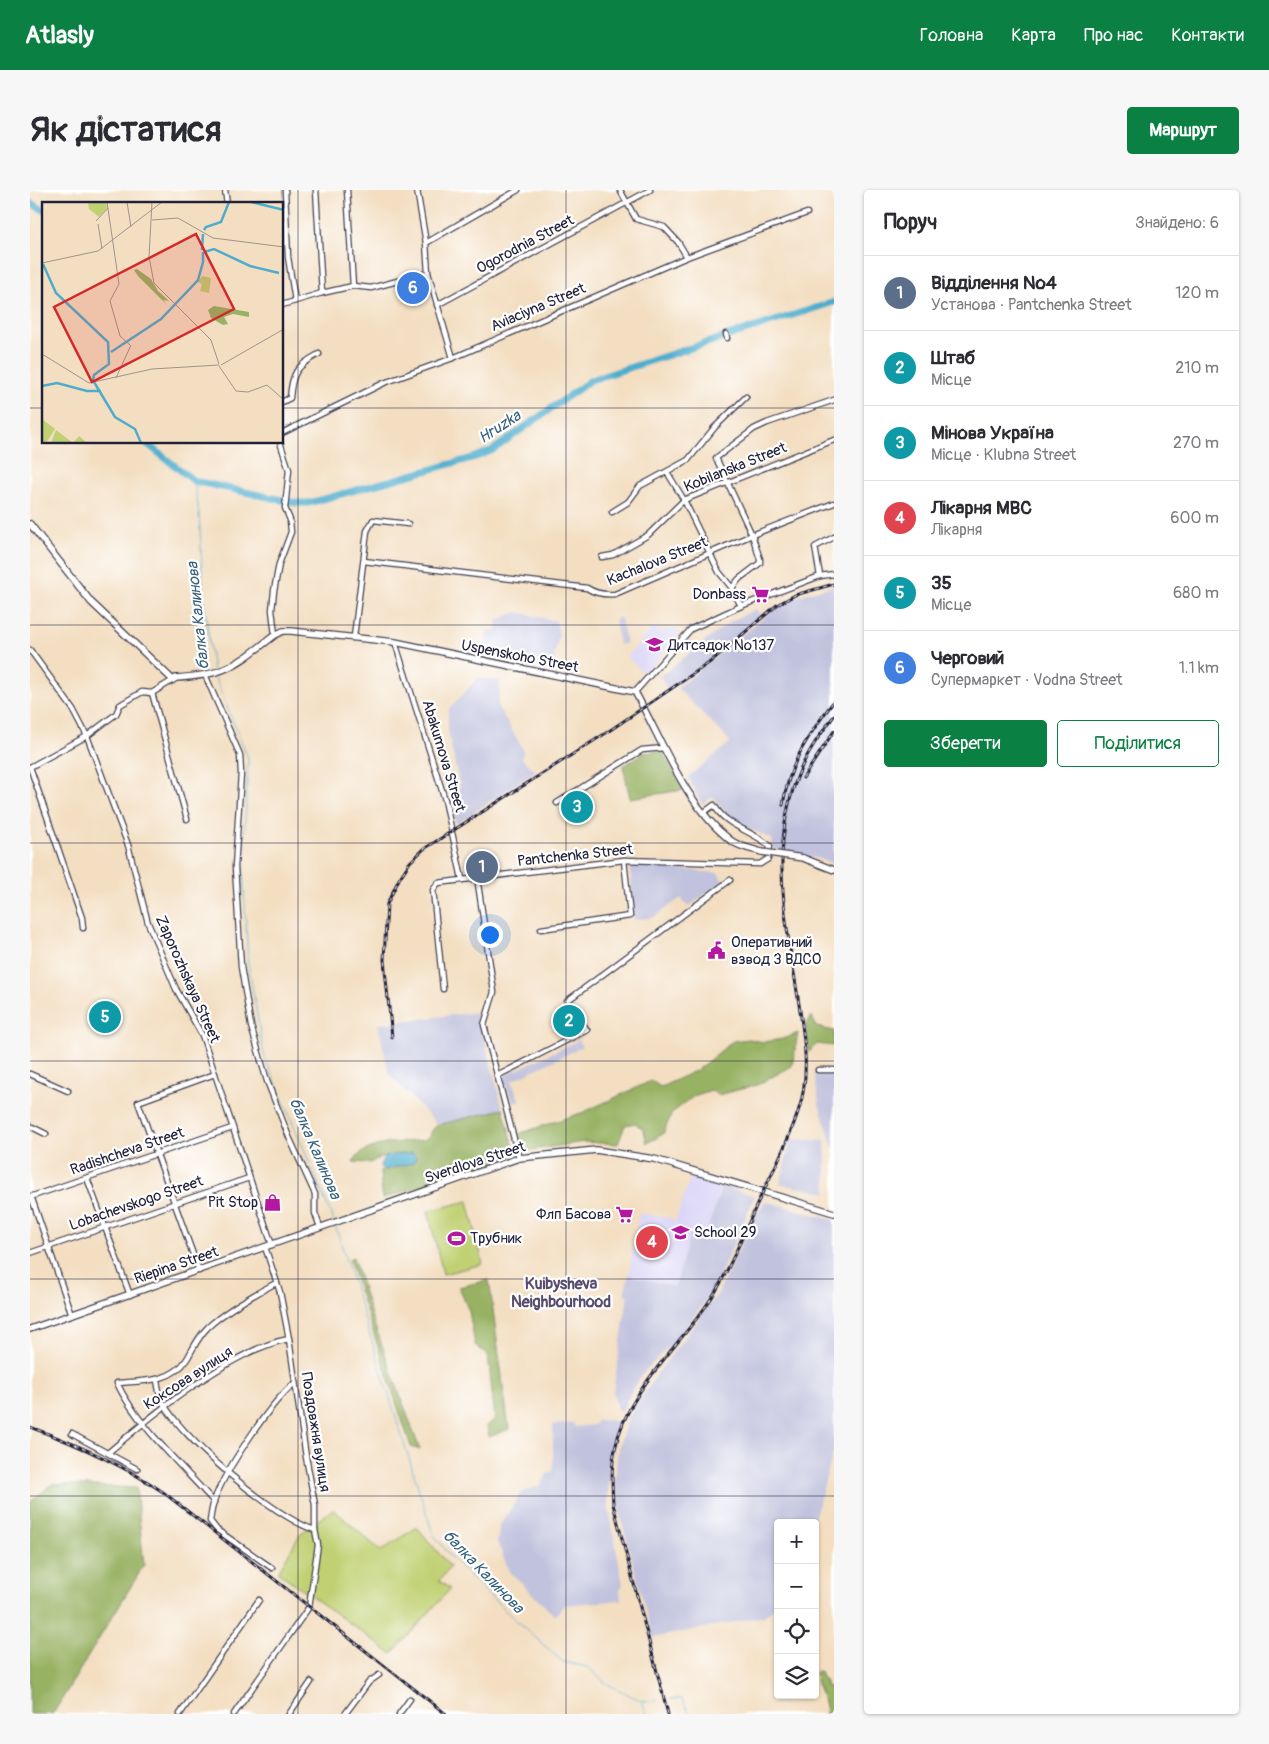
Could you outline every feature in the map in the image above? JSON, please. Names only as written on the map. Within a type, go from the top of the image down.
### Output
[{"type":"street","points":[[285,190],[288,257],[295,301]]},
{"type":"street","points":[[316,190],[322,293]]},
{"type":"street","points":[[347,190],[353,286]]},
{"type":"street","points":[[417,190],[426,243],[428,273],[453,358]]},
{"type":"street","points":[[502,190],[506,197]]},
{"type":"street","points":[[426,243],[518,190]]},
{"type":"street","points":[[620,190],[640,222],[664,227],[678,242],[687,257]]},
{"type":"street","name":"Ogorodnia Street","points":[[437,305],[650,190]]},
{"type":"street","name":"Aviaciyna Street","points":[[284,432],[384,384],[453,358],[687,257],[808,213]]},
{"type":"street","points":[[284,304],[353,286],[371,288],[428,273]]},
{"type":"street","points":[[284,401],[290,398],[293,374],[300,366],[319,354]]},
{"type":"street","points":[[612,512],[628,502],[640,486],[688,460],[715,427],[746,397]]},
{"type":"street","points":[[732,588],[738,580],[760,563],[752,536],[716,458],[761,426],[834,400]]},
{"type":"street","name":"Kobilanska Street","points":[[602,557],[612,555],[648,535],[684,500],[834,440]]},
{"type":"street","points":[[275,635],[272,610],[274,591],[279,564],[291,532],[286,501],[289,470],[281,444]]},
{"type":"street","points":[[667,472],[684,500],[726,584],[732,588],[741,606]]},
{"type":"street","name":"Kachalova Street","points":[[364,561],[587,588],[605,595],[623,591],[834,503]]},
{"type":"street","points":[[354,637],[367,532],[373,520],[408,524]]},
{"type":"street","points":[[30,524],[91,602],[174,679],[152,693],[142,692],[120,705],[116,714],[86,736],[30,767],[82,918],[83,928]]},
{"type":"street","points":[[820,576],[815,546],[834,537]]},
{"type":"street","points":[[834,574],[820,576],[741,606],[691,629],[635,692],[664,748],[702,813],[731,840],[745,848],[803,858],[834,870]]},
{"type":"street","name":"Uspenskoho Street","points":[[174,679],[206,676],[232,668],[275,635],[283,631],[292,631],[395,642],[635,692]]},
{"type":"street","name":"Abakumova Street","points":[[395,642],[445,800],[462,879]]},
{"type":"street","name":"Zaporozhskaya Street","points":[[30,650],[73,709],[86,736],[128,845],[148,923],[176,989],[202,1035],[272,1245]]},
{"type":"street","points":[[206,676],[240,756],[242,773],[235,867],[241,967],[251,1026],[267,1081],[289,1137],[315,1194],[314,1212],[320,1227]]},
{"type":"street","points":[[152,693],[187,819]]},
{"type":"street","points":[[557,803],[642,750],[664,748]]},
{"type":"street","name":"Pantchenka Street","points":[[443,989],[433,890],[438,883],[624,860],[760,864],[768,859],[770,846],[758,836],[720,817],[714,805],[702,813]]},
{"type":"street","points":[[541,929],[630,916],[624,860]]},
{"type":"street","points":[[477,877],[494,992],[484,1025],[519,1158]]},
{"type":"street","points":[[497,1076],[587,1030],[567,1001],[730,880]]},
{"type":"street","points":[[818,1070],[834,1070]]},
{"type":"street","points":[[30,1074],[68,1091]]},
{"type":"street","points":[[199,1271],[138,1102],[215,1074]]},
{"type":"street","points":[[30,1126],[46,1134]]},
{"type":"street","name":"Radishcheva Street","points":[[30,1197],[232,1128]]},
{"type":"street","name":"Sverdlova Street","points":[[330,1223],[519,1158],[596,1150],[630,1154],[834,1213]]},
{"type":"street","points":[[87,1178],[130,1295]]},
{"type":"street","name":"Lobachevskogo Street","points":[[30,1252],[249,1178]]},
{"type":"street","points":[[30,1197],[72,1314]]},
{"type":"street","name":"Riepina Street","points":[[30,1329],[199,1271],[330,1223]]},
{"type":"street","name":"Поздовжня вулиця","points":[[234,1714],[309,1607],[318,1545],[314,1530],[315,1504],[306,1457],[289,1339],[276,1283],[265,1247]]},
{"type":"street","points":[[214,1502],[143,1422],[123,1396],[117,1382],[157,1380],[186,1361],[197,1338],[210,1325],[247,1298],[276,1283]]},
{"type":"street","name":"Коксова вулиця","points":[[109,1452],[165,1405],[233,1362],[276,1341],[289,1339]]},
{"type":"street","points":[[157,1380],[165,1405],[228,1474],[282,1514],[314,1530]]},
{"type":"street","points":[[272,1568],[217,1530],[210,1521],[214,1502],[228,1474],[261,1423],[289,1388],[296,1383]]},
{"type":"street","points":[[72,1434],[109,1452],[137,1469]]},
{"type":"street","points":[[180,1714],[259,1600]]},
{"type":"street","points":[[345,1714],[369,1682],[379,1675]]},
{"type":"street","points":[[289,1714],[311,1682]]},
{"type":"street","points":[[399,1714],[410,1699]]},
{"type":"shaded area","points":[[834,585],[834,864],[821,859],[773,849],[771,839],[730,819],[713,797],[702,804],[688,777],[731,742],[677,688],[778,606],[799,596]]},
{"type":"shaded area","points":[[756,609],[760,615],[719,653],[668,690],[660,676],[730,622]]},
{"type":"shaded area","points":[[518,612],[556,621],[559,633],[552,669],[484,656],[487,631],[496,630],[497,620]]},
{"type":"shaded area","points":[[621,618],[626,644],[619,645],[615,619]]},
{"type":"shaded area","name":"Дитсадок №137","points":[[654,626],[660,632],[677,628],[680,634],[645,674],[627,657]]},
{"type":"shaded area","points":[[478,678],[500,681],[498,707],[523,749],[522,759],[536,771],[456,824],[452,805],[460,787],[448,732],[448,710]]},
{"type":"shaded area","points":[[630,865],[718,873],[723,881],[688,907],[681,898],[654,917],[634,920]]},
{"type":"shaded area","points":[[477,1012],[503,1109],[438,1125],[389,1074],[378,1024]]},
{"type":"shaded area","points":[[579,1040],[582,1047],[511,1081],[520,1101],[514,1103],[501,1077]]},
{"type":"shaded area","points":[[814,1071],[834,1072],[834,1150],[819,1104]]},
{"type":"shaded area","points":[[791,1139],[825,1141],[827,1193],[780,1184]]},
{"type":"shaded area","points":[[691,1176],[722,1186],[706,1235],[691,1230],[675,1287],[629,1275],[639,1213],[674,1219],[674,1225]]},
{"type":"shaded area","points":[[722,1186],[755,1196],[718,1279],[707,1299],[677,1338],[645,1371],[633,1388],[622,1411],[617,1409],[613,1392],[628,1295],[624,1294],[629,1275],[675,1287],[691,1230],[706,1234]]},
{"type":"shaded area","points":[[765,1201],[834,1220],[834,1450],[814,1519],[774,1519],[774,1607],[764,1616],[653,1638],[617,1503],[615,1481],[618,1448],[628,1419],[654,1378],[718,1293],[753,1220]]},
{"type":"shaded area","points":[[609,1420],[617,1422],[609,1467],[608,1505],[623,1585],[620,1589],[621,1600],[564,1605],[555,1616],[509,1571],[497,1542],[500,1525],[522,1492],[541,1485],[547,1474],[553,1471],[553,1425],[573,1423],[575,1427],[594,1425],[597,1421]]},
{"type":"green space","points":[[662,751],[683,790],[630,798],[623,766],[644,753]]},
{"type":"green space","points":[[812,1016],[816,1027],[834,1031],[834,1046],[817,1044],[809,1052],[806,1025]]},
{"type":"green space","points":[[798,1033],[792,1066],[757,1085],[718,1095],[711,1090],[694,1096],[672,1113],[663,1134],[647,1143],[644,1130],[635,1123],[625,1125],[618,1144],[583,1142],[527,1151],[518,1145],[515,1135],[584,1112],[651,1081],[661,1087],[697,1070],[733,1041],[749,1039],[763,1042],[783,1039]]},
{"type":"green space","points":[[503,1109],[516,1155],[382,1199],[380,1171],[413,1163],[413,1153],[381,1157],[370,1163],[353,1162],[364,1151],[380,1145],[423,1140],[438,1125]]},
{"type":"green space","name":"Трубник","points":[[468,1201],[483,1264],[443,1274],[428,1211]]},
{"type":"green space","points":[[353,1257],[373,1321],[420,1450],[411,1447],[349,1259]]},
{"type":"green space","points":[[489,1280],[509,1429],[489,1437],[487,1425],[495,1420],[488,1355],[475,1345],[469,1311],[459,1287]]},
{"type":"green space","points":[[52,1484],[136,1488],[144,1565],[54,1712],[52,1714],[30,1714],[30,1502]]},
{"type":"green space","points":[[333,1509],[381,1551],[417,1527],[450,1567],[439,1581],[450,1589],[392,1654],[278,1572],[300,1534]]},
{"type":"green space","points":[[819,1672],[827,1687],[834,1685],[834,1714],[825,1714],[825,1705],[819,1688]]},
{"type":"water","points":[[413,1153],[416,1157],[413,1163],[384,1170],[380,1167],[381,1162],[387,1157]]},
{"type":"waterway","name":"Hruzka","points":[[30,203],[42,209]]},
{"type":"waterway","name":"Hruzka","points":[[148,444],[194,481],[296,503],[309,503],[476,457],[493,450],[591,380],[834,302]]},
{"type":"waterway","name":"балка Калинова","points":[[194,481],[199,513],[204,600],[213,671]]},
{"type":"waterway","name":"балка Калинова","points":[[214,675],[248,758],[243,869],[248,963],[264,1055],[334,1221]]},
{"type":"waterway","name":"балка Калинова","points":[[335,1225],[433,1534],[452,1558],[510,1615],[563,1662],[587,1667],[607,1684],[642,1701],[657,1700]]},
{"type":"waterway","name":"балка Калинова","points":[[670,1699],[682,1699],[690,1714]]},
{"type":"waterway","points":[[642,1701],[647,1714]]},
{"type":"railway","points":[[392,1037],[384,960],[387,904],[410,862],[424,849],[606,733],[709,663],[777,605],[795,595],[834,584]]},
{"type":"railway","points":[[783,805],[795,762],[808,737],[834,701]]},
{"type":"railway","points":[[668,1714],[613,1504],[612,1476],[615,1449],[622,1426],[632,1404],[661,1363],[693,1324],[720,1284],[785,1146],[798,1112],[804,1084],[805,1055],[785,910],[782,852],[785,823],[791,795],[802,766],[812,746],[834,716]]},
{"type":"railway","points":[[803,778],[834,731]]},
{"type":"railway","points":[[30,1427],[98,1455],[131,1472],[163,1492],[446,1714]]},
{"type":"place","name":"Черговий","points":[[413,288]]},
{"type":"place","name":"Donbass","points":[[760,594]]},
{"type":"place","name":"Дитсадок №137","points":[[654,645]]},
{"type":"place","name":"Мінова Україна","points":[[577,807]]},
{"type":"place","name":"Відділення №4","points":[[482,867]]},
{"type":"place","name":"Оперативний взвод 3 ВДСО","points":[[717,951]]},
{"type":"place","name":"35","points":[[105,1017]]},
{"type":"place","name":"Штаб","points":[[569,1021]]},
{"type":"place","name":"Pit Stop","points":[[272,1202]]},
{"type":"place","name":"Флп Басова","points":[[625,1214]]},
{"type":"place","name":"School 29","points":[[680,1232]]},
{"type":"place","name":"Трубник","points":[[456,1238]]},
{"type":"place","name":"Лікарня МВС","points":[[652,1242]]},
{"type":"district","name":"Kuibysheva Neighbourhood","points":[[561,1292]]}]
